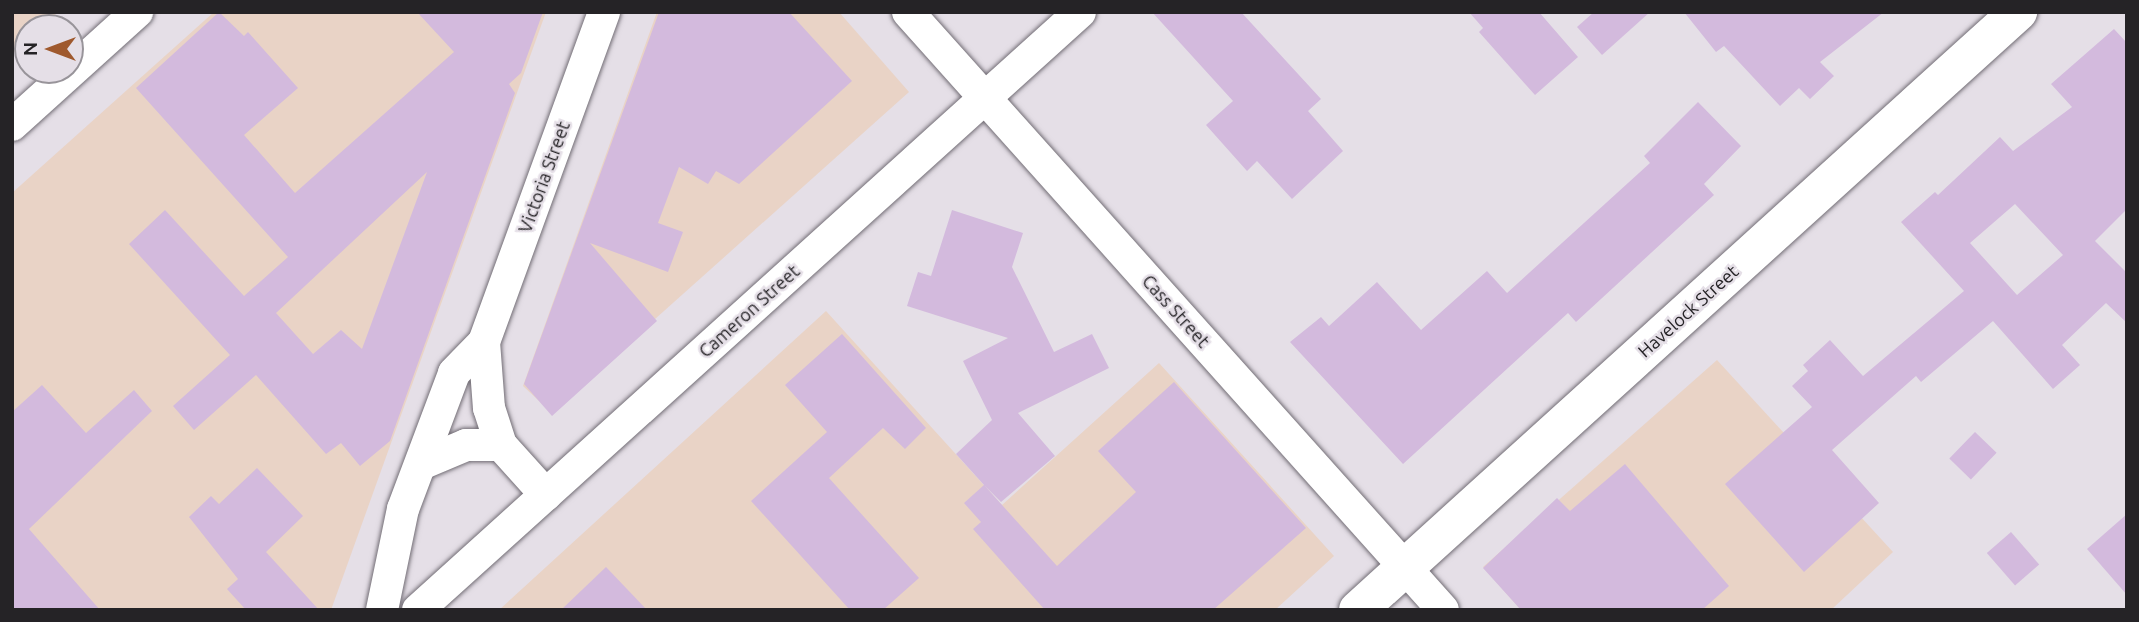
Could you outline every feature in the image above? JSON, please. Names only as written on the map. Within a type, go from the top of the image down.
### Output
[{"type":"street","points":[[12,125],[137,12]]},
{"type":"street","name":"Victoria Street","points":[[546,495],[501,445],[488,408],[484,342],[604,12]]},
{"type":"street","name":"Cass Street","points":[[908,12],[1443,610]]},
{"type":"street","name":"Cameron Street","points":[[418,610],[1080,12]]},
{"type":"street","name":"Havelock Street","points":[[1358,610],[2018,12]]},
{"type":"street","name":"Victoria Street","points":[[382,610],[403,509],[454,373],[484,342]]},
{"type":"street","points":[[421,464],[467,445],[501,445]]},
{"type":"shaded area","points":[[12,12],[58,12],[14,14],[12,54]]},
{"type":"shaded area","points":[[214,12],[546,12],[331,610],[12,610],[12,193]]},
{"type":"shaded area","points":[[657,12],[839,12],[909,92],[551,412],[523,386]]},
{"type":"shaded area","points":[[826,311],[1002,505],[1159,363],[1334,556],[1275,610],[499,610]]},
{"type":"shaded area","points":[[1717,360],[1893,552],[1831,610],[1521,610],[1483,567]]},
{"type":"building","points":[[219,12],[244,36],[248,32],[298,88],[244,135],[295,193],[454,52],[417,12],[543,12],[521,73],[509,84],[515,93],[390,441],[360,466],[341,443],[326,454],[256,375],[194,430],[173,406],[230,355],[129,244],[165,210],[244,296],[288,257],[136,88]],"holes":[[[427,172],[362,349],[341,330],[313,354],[276,313]]]},
{"type":"building","points":[[659,12],[789,12],[852,81],[739,184],[716,171],[708,184],[679,167],[658,223],[683,232],[668,272],[590,243],[657,321],[552,416],[524,384]]},
{"type":"building","points":[[1152,12],[1241,12],[1321,99],[1308,111],[1343,151],[1292,199],[1257,161],[1247,171],[1206,125],[1233,101]]},
{"type":"building","points":[[1469,12],[1539,12],[1578,57],[1535,95],[1479,32],[1483,28]]},
{"type":"building","points":[[1594,12],[1650,12],[1602,55],[1577,27]]},
{"type":"building","points":[[1684,12],[1884,12],[1820,62],[1834,76],[1810,99],[1799,88],[1780,106],[1724,46],[1716,52]]},
{"type":"building","points":[[2114,29],[2127,43],[2127,209],[2095,241],[2127,273],[2127,323],[2106,303],[2062,345],[2080,365],[2053,389],[1993,321],[1921,382],[1916,376],[1832,450],[1879,503],[1804,572],[1725,484],[1812,407],[1792,386],[1808,371],[1803,365],[1830,340],[1863,376],[1964,291],[1901,222],[1935,192],[1938,195],[2000,137],[2013,151],[2072,107],[2051,84]],"holes":[[[2015,204],[2063,255],[2017,295],[1970,243]]]},
{"type":"building","points":[[1698,102],[1741,146],[1704,184],[1714,195],[1576,322],[1568,313],[1403,464],[1290,342],[1321,317],[1329,326],[1377,282],[1421,330],[1487,271],[1507,293],[1650,163],[1644,156]]},
{"type":"building","points":[[952,210],[1023,233],[1012,267],[1054,352],[1092,334],[1109,368],[1018,413],[1055,456],[1001,502],[956,454],[992,420],[963,361],[1008,338],[907,306],[918,272],[931,276]]},
{"type":"building","points":[[842,334],[926,428],[905,449],[883,428],[829,478],[919,578],[883,610],[850,610],[751,501],[827,432],[785,385]]},
{"type":"building","points":[[1174,382],[1306,528],[1213,610],[1045,610],[973,529],[981,522],[964,503],[984,485],[1057,566],[1136,492],[1098,451]]},
{"type":"building","points":[[42,385],[86,433],[134,390],[152,411],[29,529],[100,610],[12,610],[12,412]]},
{"type":"building","points":[[1975,432],[1997,453],[1971,479],[1949,459]]},
{"type":"building","points":[[1625,464],[1729,586],[1702,610],[1521,610],[1483,568],[1557,498],[1570,511]]},
{"type":"building","points":[[257,468],[303,516],[266,552],[319,610],[246,610],[227,589],[238,579],[189,517],[211,496],[219,504]]},
{"type":"building","points":[[2127,514],[2127,595],[2087,549]]},
{"type":"building","points":[[2011,532],[2039,564],[2015,585],[1987,553]]},
{"type":"building","points":[[606,567],[647,610],[561,610]]}]
